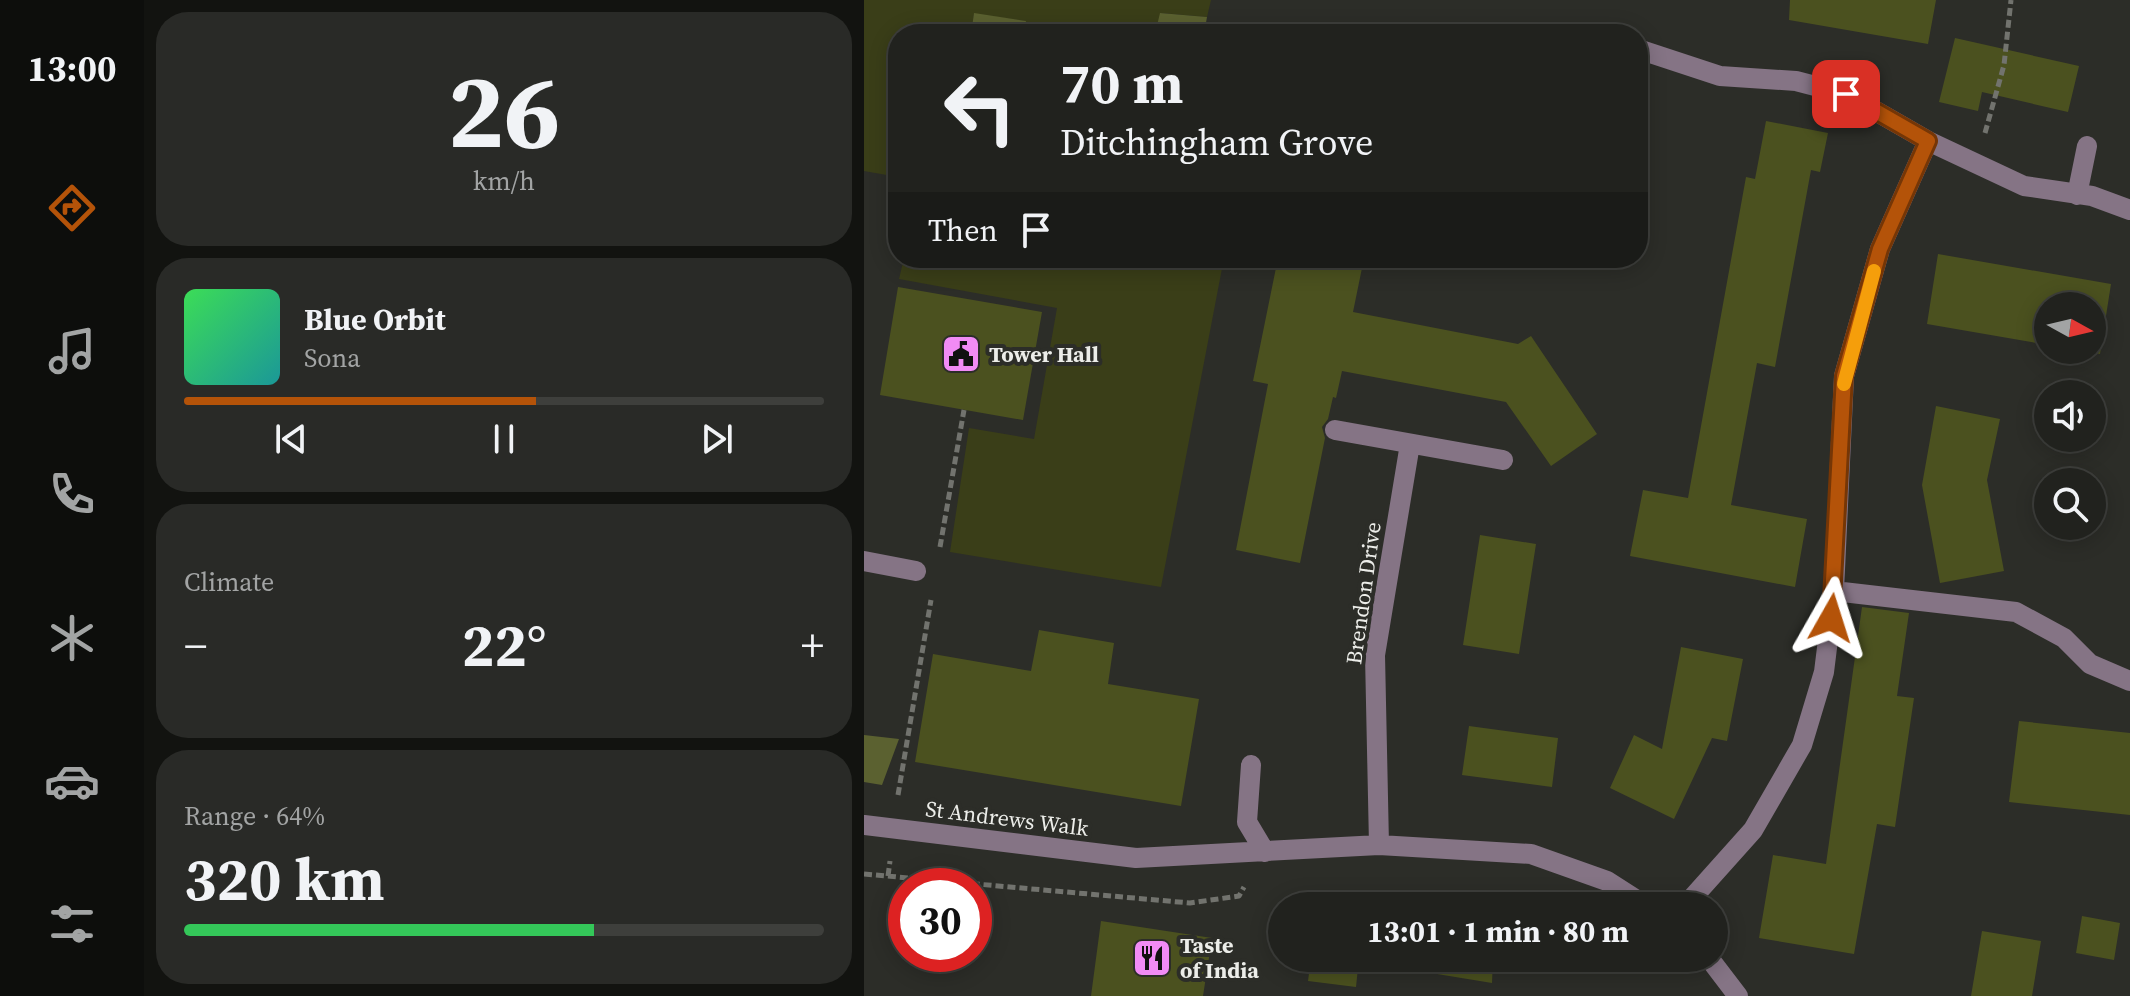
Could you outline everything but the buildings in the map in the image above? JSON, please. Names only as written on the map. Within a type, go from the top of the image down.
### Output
[{"type":"street","points":[[1648,52],[1720,76],[1796,81],[1846,94],[1928,141],[2024,186],[2110,201],[2130,210]]},
{"type":"street","points":[[1698,892],[1753,830],[1802,745],[1824,672],[1834,591],[1844,376],[1880,249],[1928,141]]},
{"type":"street","points":[[2077,195],[2087,146]]},
{"type":"street","points":[[1335,430],[1503,460]]},
{"type":"street","name":"Brendon Drive","points":[[1379,845],[1375,655],[1410,444]]},
{"type":"street","points":[[864,561],[916,571]]},
{"type":"street","points":[[1834,591],[2016,612],[2064,638],[2090,664],[2130,681]]},
{"type":"street","points":[[1251,765],[1247,822],[1265,852],[1379,845],[1440,846],[1531,854],[1607,881],[1624,892]]},
{"type":"street","name":"St Andrews Walk","points":[[868,825],[1136,858],[1265,852]]},
{"type":"street","points":[[1720,972],[1738,996]]},
{"type":"path","points":[[1973,164],[1992,120],[2004,65],[2011,0]]},
{"type":"path","points":[[938,562],[964,410]]},
{"type":"path","points":[[889,868],[932,592]]},
{"type":"green space","points":[[864,0],[1211,0],[1207,17],[1161,13],[1158,24],[1025,24],[1025,21],[974,14],[972,24],[888,24],[888,175],[864,171]]},
{"type":"green space","points":[[974,13],[1026,21],[1025,24],[972,24]]},
{"type":"green space","points":[[1160,13],[1207,17],[1206,24],[1157,24]]},
{"type":"green space","points":[[902,268],[1222,268],[1161,587],[950,552],[969,428],[1034,439],[1057,308],[899,279]]},
{"type":"green space","points":[[864,735],[899,739],[882,785],[864,782]]},
{"type":"slow traffic","points":[[1844,384],[1874,271]]},
{"type":"place","name":"Tower Hall","points":[[961,354]]},
{"type":"place","name":"Taste of India","points":[[1152,958]]},
{"type":"route","points":[[1831,618],[1844,376],[1880,249],[1928,141],[1846,94]]}]
